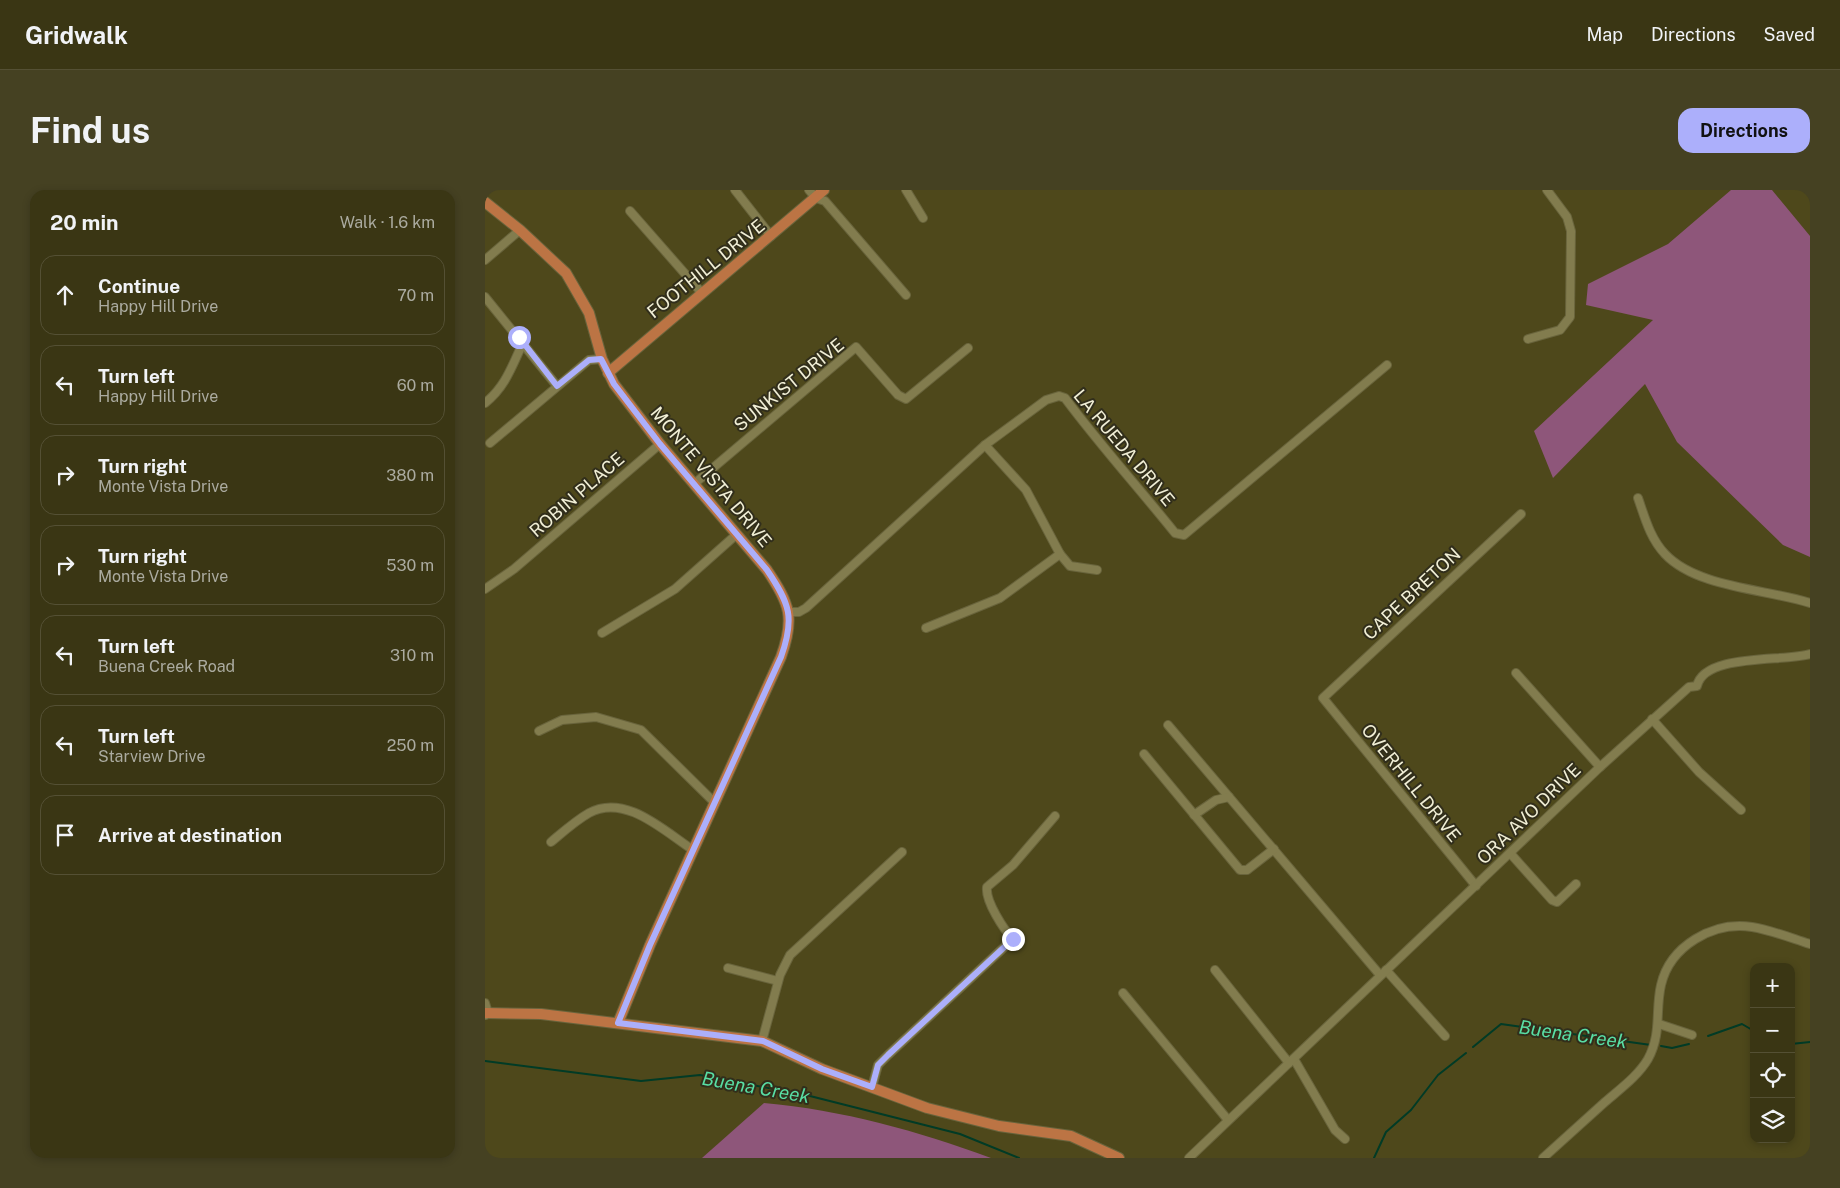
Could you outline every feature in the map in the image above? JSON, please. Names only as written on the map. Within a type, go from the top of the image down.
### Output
[{"type":"main road","name":"FOOTHILL DRIVE","points":[[608,373],[701,292],[771,236],[812,194],[824,190]]},
{"type":"main road","name":"MONTE VISTA DRIVE","points":[[487,206],[520,230],[556,262],[575,286],[589,313],[601,359],[608,373],[660,444],[767,570],[782,591],[789,612],[789,633],[781,657],[650,945],[618,1023]]},
{"type":"main road","points":[[486,1012],[541,1014],[763,1041],[822,1069],[927,1108],[999,1126],[1071,1136],[1119,1158]]},
{"type":"street","points":[[735,190],[771,236]]},
{"type":"street","points":[[907,190],[923,218]]},
{"type":"street","points":[[1528,339],[1560,330],[1569,317],[1571,230],[1567,217],[1547,190]]},
{"type":"street","points":[[812,194],[825,201],[906,295]]},
{"type":"street","points":[[631,211],[701,292]]},
{"type":"street","points":[[485,260],[520,230]]},
{"type":"street","points":[[485,297],[557,386]]},
{"type":"street","points":[[485,403],[498,393],[505,382],[521,347],[519,337]]},
{"type":"street","name":"SUNKIST DRIVE","points":[[694,484],[856,347],[899,395],[906,399],[969,348]]},
{"type":"street","points":[[490,443],[589,360],[601,359]]},
{"type":"street","name":"LA RUEDA DRIVE","points":[[789,612],[799,612],[806,608],[985,445],[1046,400],[1063,396],[1096,440],[1111,453],[1175,533],[1184,535],[1387,365]]},
{"type":"street","name":"ROBIN PLACE","points":[[485,589],[514,569],[660,444]]},
{"type":"street","points":[[985,445],[1027,490],[1060,554],[1070,566],[1097,570]]},
{"type":"street","points":[[1638,498],[1651,534],[1664,554],[1678,565],[1707,578],[1810,603]]},
{"type":"street","name":"CAPE BRETON","points":[[1323,698],[1521,514]]},
{"type":"street","points":[[602,633],[675,589],[737,534]]},
{"type":"street","points":[[926,628],[1000,598],[1060,554]]},
{"type":"street","name":"ORA AVO DRIVE","points":[[1189,1158],[1600,767],[1689,687],[1697,686],[1705,673],[1723,666],[1746,661],[1790,658],[1810,654]]},
{"type":"street","points":[[1516,673],[1600,767]]},
{"type":"street","name":"OVERHILL DRIVE","points":[[1323,698],[1476,886]]},
{"type":"street","points":[[539,731],[562,720],[596,717],[641,730],[715,803]]},
{"type":"street","points":[[1652,719],[1699,772],[1741,810]]},
{"type":"street","points":[[1168,725],[1383,973],[1445,1036]]},
{"type":"street","points":[[1145,754],[1240,870],[1247,870],[1274,848]]},
{"type":"street","points":[[1194,816],[1216,800],[1229,797]]},
{"type":"street","points":[[551,842],[589,814],[609,807],[634,812],[693,850]]},
{"type":"street","points":[[872,1087],[878,1065],[1013,939],[1005,931],[994,910],[986,893],[987,887],[1013,865],[1055,816]]},
{"type":"street","points":[[763,1041],[785,963],[797,947],[902,852]]},
{"type":"street","points":[[1510,853],[1552,900],[1557,902],[1562,899],[1576,884]]},
{"type":"street","points":[[1543,1158],[1643,1066],[1654,1044],[1659,1024],[1662,982],[1677,955],[1698,937],[1720,928],[1750,927],[1810,944]]},
{"type":"street","points":[[728,968],[779,981]]},
{"type":"street","points":[[1215,970],[1292,1061],[1335,1130],[1345,1139]]},
{"type":"street","points":[[1123,993],[1228,1120]]},
{"type":"street","points":[[1659,1024],[1693,1035]]},
{"type":"shaded area","points":[[1731,190],[1772,190],[1810,236],[1810,557],[1783,545],[1677,442],[1645,384],[1553,478],[1534,431],[1653,320],[1586,305],[1588,284],[1668,244]]},
{"type":"shaded area","points":[[764,1103],[851,1116],[936,1139],[991,1158],[702,1158]]},
{"type":"waterway","name":"Buena Creek","points":[[1473,1047],[1501,1024],[1651,1045]]},
{"type":"waterway","name":"Buena Creek","points":[[1708,1036],[1742,1024],[1750,1029]]},
{"type":"waterway","name":"Buena Creek","points":[[1795,1044],[1810,1042]]},
{"type":"waterway","name":"Buena Creek","points":[[1661,1046],[1672,1048],[1689,1044]]},
{"type":"waterway","name":"Buena Creek","points":[[1374,1158],[1386,1132],[1411,1110],[1438,1075],[1466,1053]]},
{"type":"waterway","name":"Buena Creek","points":[[485,1061],[641,1081],[700,1075],[810,1096],[960,1134],[1019,1158]]},
{"type":"route","points":[[519,337],[527,350],[557,386],[589,360],[601,359],[614,384],[660,444],[767,570],[782,591],[789,612],[789,633],[781,657],[650,945],[618,1023],[763,1041],[822,1069],[872,1087],[878,1065],[1013,939]]}]
